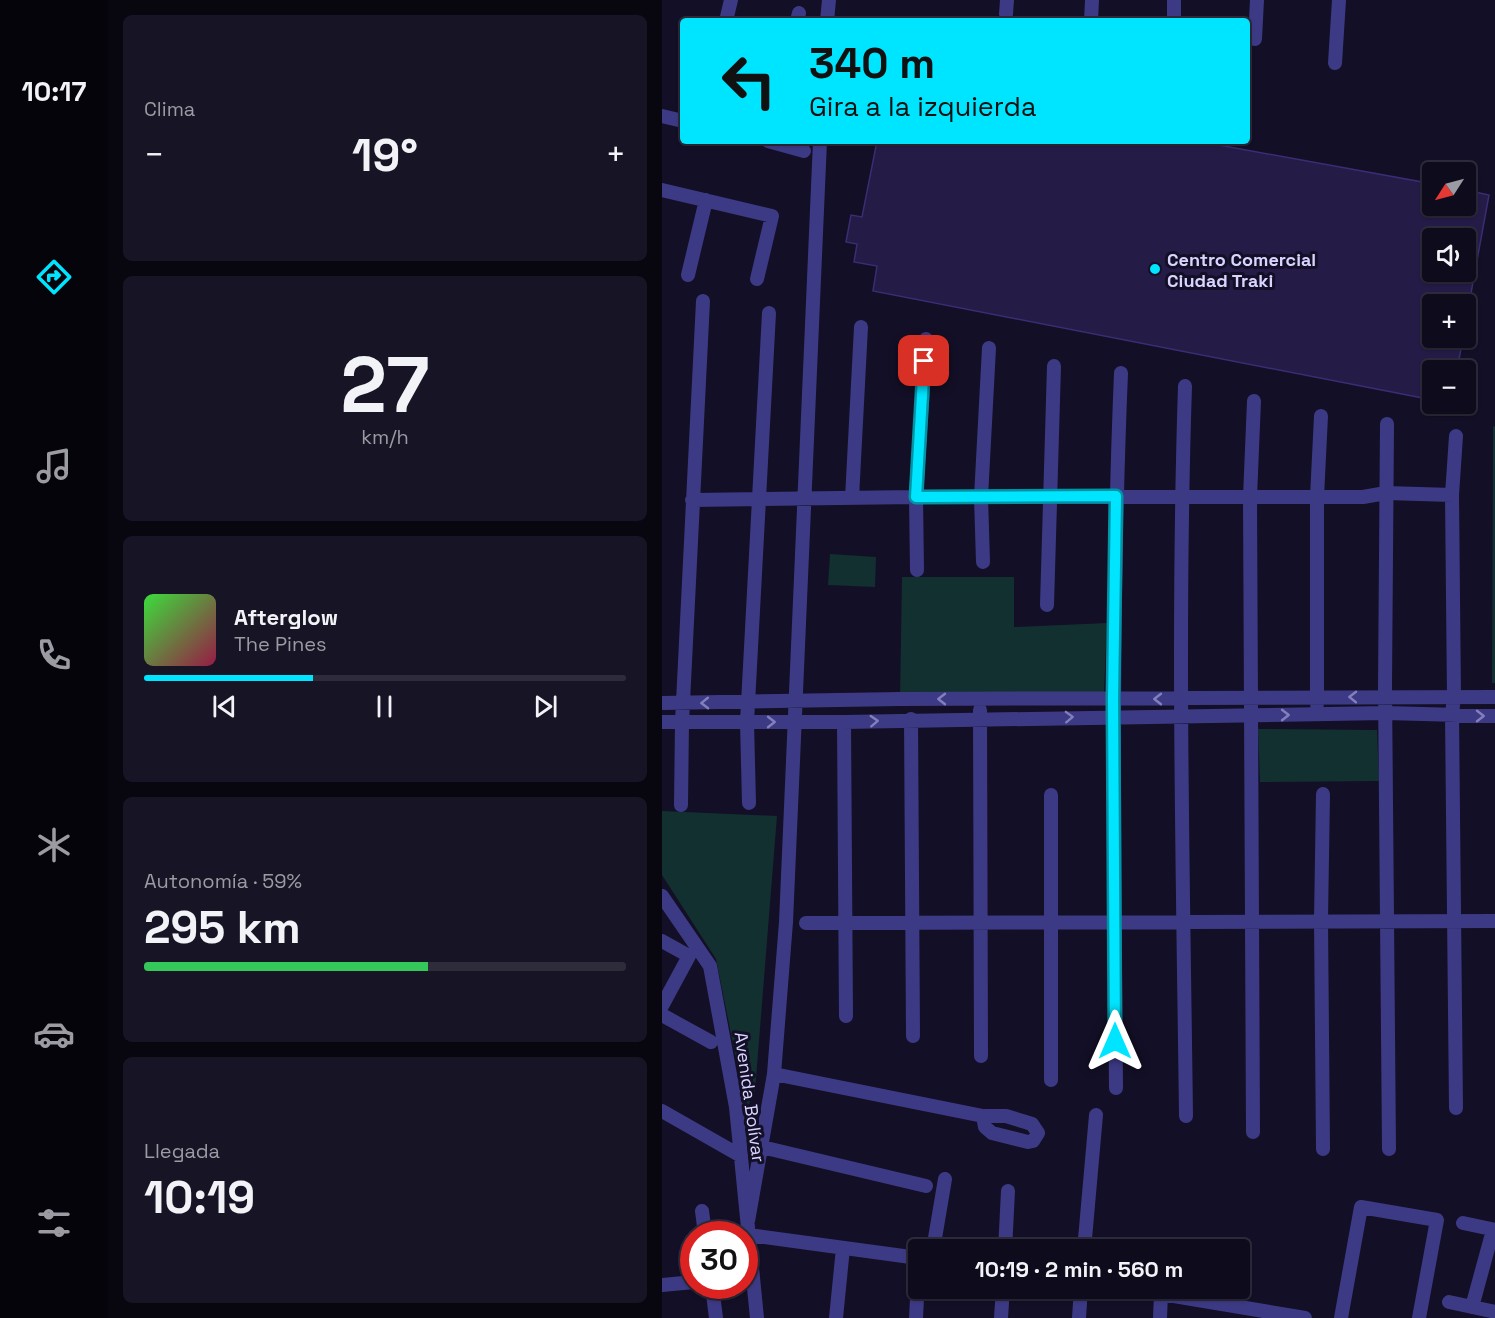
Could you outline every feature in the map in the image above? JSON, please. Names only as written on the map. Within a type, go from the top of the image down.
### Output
[{"type":"street","points":[[727,18],[731,0]]},
{"type":"street","points":[[827,18],[829,0]]},
{"type":"street","points":[[1091,18],[1092,0]]},
{"type":"street","points":[[1174,0],[1174,18]]},
{"type":"street","points":[[1255,39],[1257,0]]},
{"type":"street","points":[[1335,63],[1339,0]]},
{"type":"street","points":[[662,116],[680,119]]},
{"type":"street","points":[[779,144],[804,151]]},
{"type":"street","points":[[749,1221],[774,1074],[786,922],[820,144]]},
{"type":"street","points":[[662,190],[772,216],[757,279]]},
{"type":"street","points":[[688,275],[706,200]]},
{"type":"street","points":[[681,805],[682,722],[703,301]]},
{"type":"street","points":[[749,803],[747,722],[769,313]]},
{"type":"street","points":[[851,498],[861,327]]},
{"type":"street","points":[[917,570],[916,497],[926,339]]},
{"type":"street","points":[[983,562],[981,498],[989,348]]},
{"type":"street","points":[[1047,605],[1048,497],[1054,366]]},
{"type":"street","points":[[1116,1088],[1115,716],[1113,699],[1116,496],[1121,373]]},
{"type":"street","points":[[1185,386],[1181,496],[1181,699],[1179,716],[1186,1116]]},
{"type":"street","points":[[1253,1132],[1250,497],[1254,402]]},
{"type":"street","points":[[1316,715],[1318,697],[1317,497],[1321,416]]},
{"type":"street","points":[[1388,424],[1385,698],[1389,1149]]},
{"type":"street","points":[[1456,436],[1452,495],[1456,1108]]},
{"type":"street","points":[[692,500],[1116,496],[1363,497],[1386,493],[1452,495]]},
{"type":"street","points":[[662,703],[1454,696],[1496,698]]},
{"type":"street","points":[[980,699],[981,1056]]},
{"type":"street","points":[[662,722],[844,722],[911,719],[1386,713],[1496,716]]},
{"type":"street","points":[[911,719],[913,1036]]},
{"type":"street","points":[[844,722],[846,1016]]},
{"type":"street","points":[[1323,794],[1321,920],[1323,1149]]},
{"type":"street","points":[[1050,795],[1051,1080]]},
{"type":"street","name":"Avenida Bolívar","points":[[662,896],[710,966],[730,1073],[747,1221]]},
{"type":"street","points":[[806,923],[1496,921]]},
{"type":"street","points":[[662,941],[689,956],[662,1006]]},
{"type":"street","points":[[662,1015],[711,1042]]},
{"type":"street","points":[[774,1074],[983,1116]]},
{"type":"street","points":[[662,1111],[741,1156]]},
{"type":"street","points":[[1085,1239],[1096,1115]]},
{"type":"street","points":[[762,1146],[926,1186]]},
{"type":"street","points":[[936,1239],[945,1179]]},
{"type":"street","points":[[1006,1239],[1008,1191]]},
{"type":"street","points":[[1341,1318],[1361,1207],[1437,1220],[1419,1318]]},
{"type":"street","points":[[702,1210],[703,1221]]},
{"type":"street","points":[[1463,1223],[1494,1230],[1472,1307]]},
{"type":"street","points":[[758,1230],[843,1248],[908,1257]]},
{"type":"street","points":[[836,1318],[843,1248]]},
{"type":"street","points":[[662,1285],[680,1283]]},
{"type":"street","points":[[714,1299],[716,1318]]},
{"type":"street","name":"Avenida Bolívar","points":[[753,1299],[757,1318]]},
{"type":"street","points":[[916,1318],[917,1299]]},
{"type":"street","points":[[1001,1318],[1002,1299]]},
{"type":"street","points":[[1079,1318],[1080,1299]]},
{"type":"street","points":[[1160,1318],[1161,1299]]},
{"type":"street","points":[[1182,1299],[1245,1314],[1305,1318]]},
{"type":"street","points":[[1449,1302],[1496,1312]]},
{"type":"green space","points":[[1493,426],[1496,427],[1495,683],[1492,683]]},
{"type":"green space","points":[[830,554],[876,557],[875,587],[828,585]]},
{"type":"green space","points":[[902,577],[1014,577],[1014,627],[1107,623],[1104,693],[900,699]]},
{"type":"green space","points":[[1258,729],[1377,730],[1379,781],[1260,782]]},
{"type":"green space","points":[[662,811],[777,816],[755,1091],[749,1104],[746,1151],[741,1084],[716,959],[662,875]]},
{"type":"building","name":"Centro Comercial Ciudad Traki","points":[[876,144],[1213,144],[1422,182],[1422,216],[1476,216],[1476,192],[1489,195],[1476,266],[1476,228],[1422,228],[1422,282],[1473,282],[1471,294],[1422,294],[1422,348],[1461,348],[1459,360],[1422,360],[1422,398],[873,291],[877,266],[854,262],[857,244],[846,242],[851,215],[862,217]]},
{"type":"place","name":"Centro Comercial Ciudad Traki","points":[[1155,269]]},
{"type":"route","points":[[924,361],[916,497],[1116,496],[1113,699],[1115,716],[1115,1041]]}]
